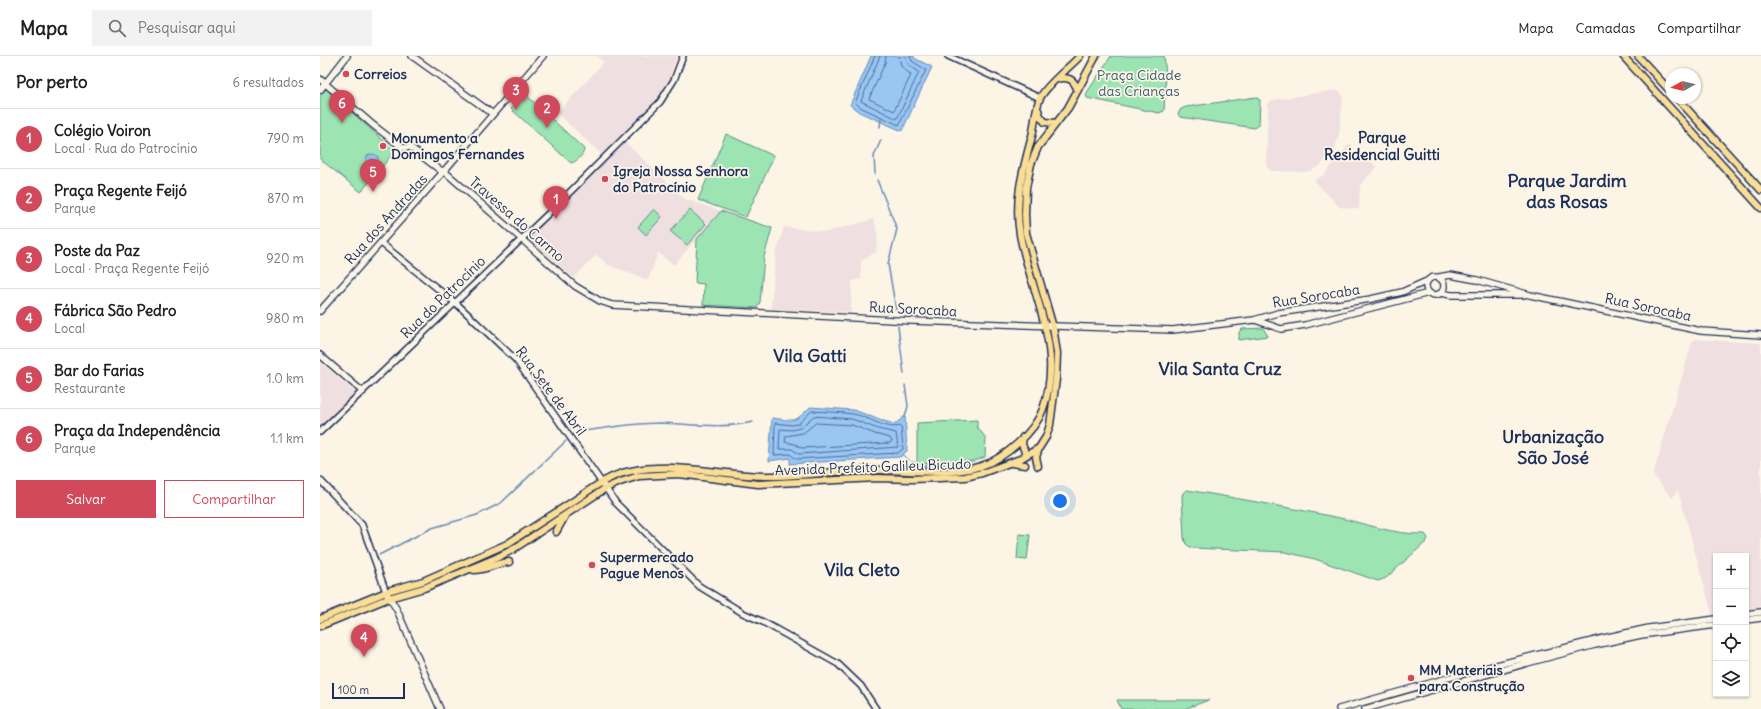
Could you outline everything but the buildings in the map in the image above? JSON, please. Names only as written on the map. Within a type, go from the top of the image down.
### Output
[{"type":"main road","points":[[320,90],[347,56]]},
{"type":"main road","points":[[412,56],[493,114]]},
{"type":"main road","name":"Rua dos Andradas","points":[[320,312],[543,56]]},
{"type":"main road","points":[[1040,98],[1080,56]]},
{"type":"main road","name":"Avenida Prefeito Galileu Bicudo","points":[[604,485],[639,476],[669,474],[758,484],[877,478],[912,479],[965,477],[982,473],[1011,462],[1038,448],[1048,431],[1056,379],[1057,354],[1029,248],[1024,214],[1026,188],[1034,155],[1042,140],[1068,108],[1096,56]]},
{"type":"main road","points":[[1623,56],[1761,208]]},
{"type":"main road","points":[[1638,56],[1665,85]]},
{"type":"main road","points":[[1054,82],[1061,78],[1070,79],[1078,89]]},
{"type":"main road","name":"Travessa do Carmo","points":[[320,79],[373,125],[403,148],[410,147],[440,170],[444,171],[576,286]]},
{"type":"main road","name":"Avenida Prefeito Galileu Bicudo","points":[[320,626],[389,598],[424,588],[505,554],[566,514],[623,472],[662,466],[758,476],[875,470],[912,472],[963,470],[981,466],[998,458],[1023,437],[1039,418],[1044,408],[1050,381],[1050,327],[1024,249],[1018,220],[1022,173],[1040,98]]},
{"type":"main road","points":[[1682,104],[1761,190]]},
{"type":"main road","points":[[1038,109],[1040,116],[1045,122],[1056,123]]},
{"type":"main road","name":"Rua Sorocaba","points":[[1439,277],[1450,275],[1477,280],[1530,295],[1701,331],[1761,335]]},
{"type":"main road","points":[[1434,277],[1439,277],[1444,284],[1441,293],[1434,295],[1429,293],[1426,285],[1427,281],[1434,277]]},
{"type":"main road","name":"Rua Sorocaba","points":[[576,286],[600,301],[612,305],[1050,327],[1173,330],[1254,320],[1278,313],[1390,295],[1402,292],[1427,281]]},
{"type":"main road","name":"Rua Sorocaba","points":[[1254,320],[1281,329],[1306,325],[1429,293]]},
{"type":"main road","name":"Rua Sorocaba","points":[[1441,293],[1451,295],[1530,295]]},
{"type":"main road","points":[[1023,437],[1022,447],[1026,455]]},
{"type":"main road","points":[[1038,448],[1036,457],[1038,466]]},
{"type":"main road","points":[[1011,462],[1025,465]]},
{"type":"main road","points":[[320,619],[386,592],[423,581],[501,548],[604,485]]},
{"type":"main road","points":[[556,532],[566,514]]},
{"type":"main road","points":[[468,570],[484,569],[500,563],[509,562]]},
{"type":"main road","points":[[386,592],[397,610],[440,709]]},
{"type":"main road","points":[[1749,614],[1761,612]]},
{"type":"main road","points":[[1749,620],[1761,618]]},
{"type":"main road","points":[[1339,709],[1469,672],[1608,637],[1649,628],[1713,619]]},
{"type":"main road","points":[[1365,709],[1595,645],[1640,635],[1713,625]]},
{"type":"street","name":"Rua do Patrocínio","points":[[320,432],[584,179],[666,95],[674,80],[682,56]]},
{"type":"street","points":[[948,56],[1040,98]]},
{"type":"street","name":"Rua Sete de Abril","points":[[381,243],[454,302],[516,360],[616,503],[699,586],[743,613],[763,622],[838,664],[861,686],[876,709]]},
{"type":"street","points":[[320,355],[363,392]]},
{"type":"street","points":[[320,480],[362,525],[386,592]]},
{"type":"shaded area","points":[[596,56],[677,56],[669,80],[651,106],[602,155],[557,113],[604,62]]},
{"type":"shaded area","points":[[1336,90],[1341,92],[1343,97],[1339,134],[1335,148],[1320,166],[1304,172],[1272,171],[1268,169],[1266,164],[1268,105],[1270,102],[1272,100]]},
{"type":"shaded area","points":[[625,142],[685,199],[721,211],[674,265],[658,253],[648,280],[608,265],[596,255],[574,278],[529,240],[529,237]]},
{"type":"shaded area","points":[[1350,143],[1352,145],[1350,148],[1359,157],[1362,154],[1377,167],[1360,185],[1359,209],[1339,207],[1314,180],[1324,175]]},
{"type":"shaded area","points":[[874,219],[878,236],[876,252],[861,261],[861,279],[852,281],[851,312],[774,309],[771,307],[776,253],[784,227],[826,232]]},
{"type":"shaded area","points":[[1693,339],[1761,343],[1761,610],[1749,612],[1749,553],[1713,553],[1713,618],[1678,490],[1672,498],[1653,475]]},
{"type":"shaded area","points":[[320,362],[355,392],[355,394],[320,427]]},
{"type":"green space","name":"Praça Cidade das Crianças","points":[[1111,56],[1164,56],[1166,75],[1164,111],[1159,113],[1087,98],[1086,94]]},
{"type":"green space","points":[[326,89],[395,151],[361,192],[320,159],[320,96]]},
{"type":"green space","points":[[524,93],[584,149],[580,158],[571,163],[511,109]]},
{"type":"green space","points":[[1256,97],[1260,100],[1259,125],[1255,128],[1180,117],[1178,114],[1181,109],[1186,107]]},
{"type":"green space","points":[[726,134],[774,156],[746,217],[698,200]]},
{"type":"green space","points":[[654,209],[662,217],[646,235],[638,227]]},
{"type":"green space","points":[[690,210],[706,224],[687,245],[670,231]]},
{"type":"green space","points":[[721,211],[772,228],[764,257],[760,302],[757,308],[703,305],[704,284],[695,283],[697,239]]},
{"type":"green space","points":[[1263,328],[1268,336],[1239,340],[1239,332],[1242,329]]},
{"type":"green space","points":[[977,420],[977,427],[986,438],[985,457],[974,461],[917,464],[917,423]]},
{"type":"green space","points":[[1187,490],[1317,513],[1390,531],[1425,534],[1428,538],[1426,542],[1386,578],[1378,581],[1315,559],[1285,552],[1192,548],[1186,544],[1184,538],[1182,496]]},
{"type":"green space","points":[[1019,534],[1030,535],[1027,560],[1017,559]]},
{"type":"green space","points":[[1117,700],[1209,700],[1184,709],[1121,709]]},
{"type":"water","points":[[871,56],[914,56],[914,58],[932,67],[902,131],[859,112],[850,105]]},
{"type":"water","points":[[373,154],[378,156],[378,162],[374,168],[374,161],[371,159],[369,162],[372,168],[367,168],[365,165],[367,156]]},
{"type":"water","points":[[810,407],[854,410],[895,424],[905,416],[907,451],[900,457],[790,464],[790,458],[769,461],[772,418],[794,420],[801,416]]},
{"type":"waterway","points":[[880,127],[881,119]]},
{"type":"waterway","points":[[875,174],[874,156],[881,140]]},
{"type":"waterway","points":[[877,180],[897,229],[888,264],[896,310]]},
{"type":"waterway","points":[[898,326],[904,374]]},
{"type":"waterway","points":[[905,385],[908,406],[905,417]]},
{"type":"waterway","points":[[578,432],[650,423],[719,426],[753,422]]},
{"type":"waterway","points":[[379,555],[432,528],[477,515],[501,503],[566,441]]},
{"type":"waterway","points":[[903,455],[909,460]]},
{"type":"waterway","points":[[912,462],[923,466],[968,463]]},
{"type":"place","name":"Correios","points":[[346,74]]},
{"type":"place","name":"Poste da Paz","points":[[516,110]]},
{"type":"place","name":"Praça da Independência","points":[[342,123]]},
{"type":"place","name":"Praça Regente Feijó","points":[[547,128]]},
{"type":"place","name":"Monumento a Domingos Fernandes","points":[[383,146]]},
{"type":"place","name":"Igreja Nossa Senhora do Patrocínio","points":[[605,179]]},
{"type":"place","name":"Bar do Farias","points":[[373,192]]},
{"type":"place","name":"Colégio Voiron","points":[[556,219]]},
{"type":"place","name":"Supermercado Pague Menos","points":[[592,565]]},
{"type":"place","name":"Fábrica São Pedro","points":[[364,657]]},
{"type":"place","name":"MM Materiais para Construção","points":[[1411,678]]},
{"type":"district","name":"Parque Residencial Guitti","points":[[1382,146]]},
{"type":"district","name":"Parque Jardim das Rosas","points":[[1567,191]]},
{"type":"district","name":"Vila Gatti","points":[[810,356]]},
{"type":"district","name":"Vila Santa Cruz","points":[[1220,369]]},
{"type":"district","name":"Urbanização São José","points":[[1553,447]]},
{"type":"district","name":"Vila Cleto","points":[[862,570]]}]
